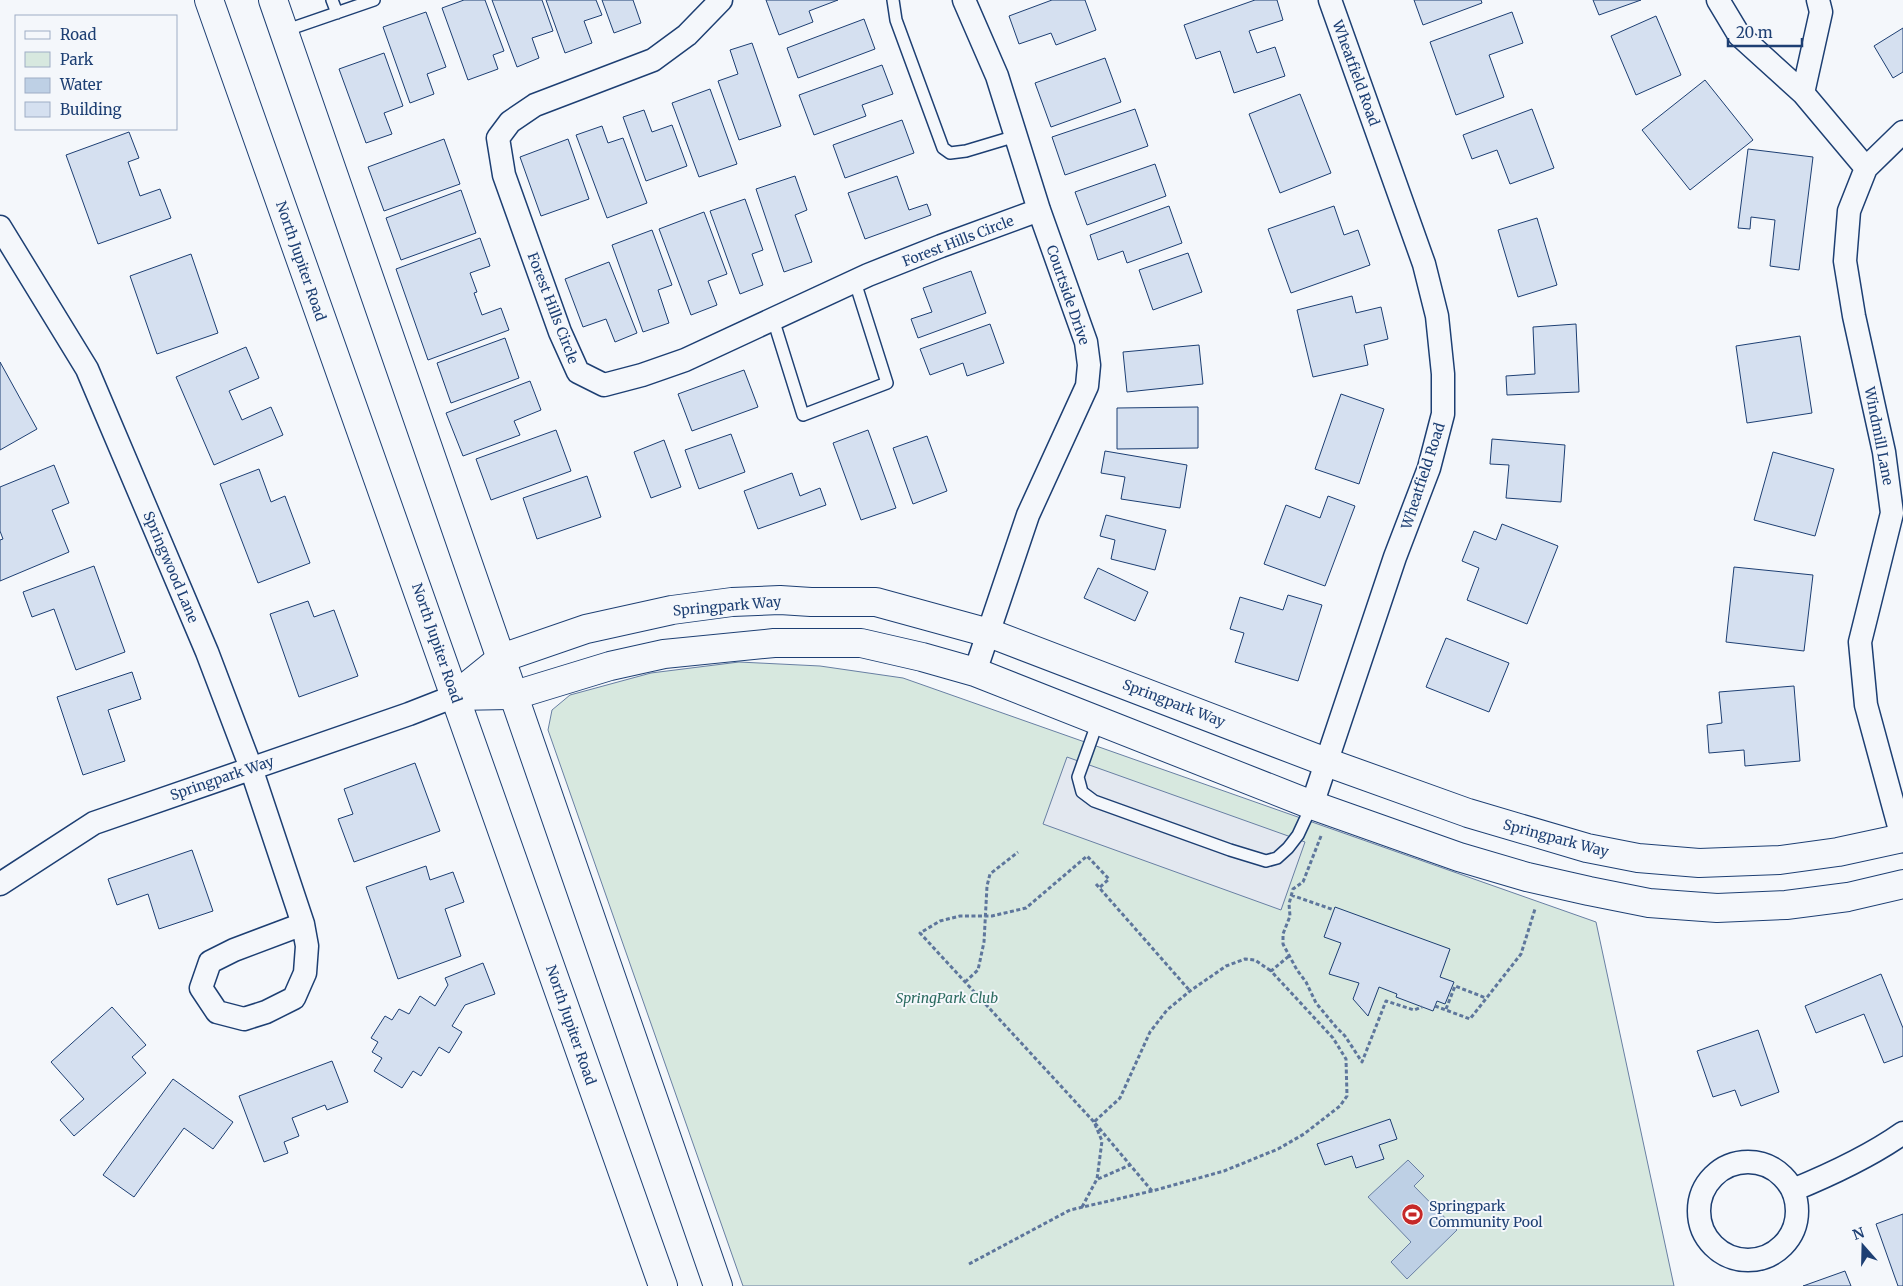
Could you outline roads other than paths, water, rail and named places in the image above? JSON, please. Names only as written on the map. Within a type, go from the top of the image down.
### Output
[{"type":"street","name":"North Jupiter Road","points":[[209,0],[663,1286]]},
{"type":"street","points":[[273,0],[718,1286]]},
{"type":"street","name":"Forest Hills Circle","points":[[721,0],[687,35],[654,60],[535,105],[510,122],[498,138],[504,174],[560,332],[578,372],[604,385],[642,375],[685,360],[855,282],[941,246],[1039,210]]},
{"type":"street","name":"Courtside Drive","points":[[964,0],[996,76],[1039,210],[1086,342],[1089,365],[1087,386],[1028,515],[975,672]]},
{"type":"street","name":"Wheatfield Road","points":[[1312,805],[1395,557],[1429,468],[1443,414],[1443,374],[1437,316],[1424,264],[1330,0]]},
{"type":"street","points":[[1718,0],[1739,35],[1803,93],[1866,168]]},
{"type":"street","points":[[1803,93],[1821,12],[1818,0]]},
{"type":"street","name":"Windmill Lane","points":[[1903,132],[1866,168],[1849,211],[1845,261],[1854,316],[1884,452],[1892,513],[1860,642],[1866,705],[1903,839]]},
{"type":"street","name":"Springwood Lane","points":[[0,227],[87,369],[207,652],[251,768],[303,924],[307,946],[305,973],[294,998],[266,1012],[244,1019],[217,1012],[201,988],[210,962],[234,950],[303,924]]},
{"type":"street","name":"Springpark Way","points":[[0,884],[94,823],[456,696],[502,658],[586,629],[672,610],[761,601],[876,602],[989,633],[1326,762],[1468,813],[1587,848],[1638,858],[1700,863],[1780,860],[1838,852],[1903,839]]},
{"type":"street","name":"Springpark Way","points":[[456,696],[514,695],[610,666],[664,654],[774,643],[861,643],[922,656],[975,672],[1312,805],[1459,857],[1572,887],[1648,903],[1717,908],[1786,905],[1848,897],[1903,884]]},
{"type":"street","points":[[1793,1190],[1862,1160],[1903,1133]]},
{"type":"street","points":[[1756,1162],[1778,1171],[1793,1190],[1798,1213],[1791,1236],[1774,1253],[1752,1260],[1728,1257],[1709,1243],[1699,1221],[1700,1198],[1712,1177],[1732,1164],[1756,1162]]},
{"type":"lane","points":[[332,0],[337,12]]},
{"type":"lane","points":[[284,31],[374,0]]},
{"type":"lane","points":[[893,0],[896,20],[943,148],[950,153],[966,151],[1016,136]]},
{"type":"lane","points":[[773,320],[803,414],[887,383],[855,282]]},
{"type":"lane","points":[[1098,722],[1078,777],[1082,792],[1094,801],[1230,850],[1266,860],[1277,858],[1288,848],[1298,835],[1312,805]]},
{"type":"water","name":"Springpark Community Pool","points":[[1408,1160],[1424,1176],[1414,1186],[1457,1230],[1407,1279],[1391,1262],[1411,1242],[1368,1197]]},
{"type":"place","name":"Springpark Community Pool","points":[[1413,1214]]},
{"type":"park label","name":"SpringPark Club","points":[[947,998]]}]
